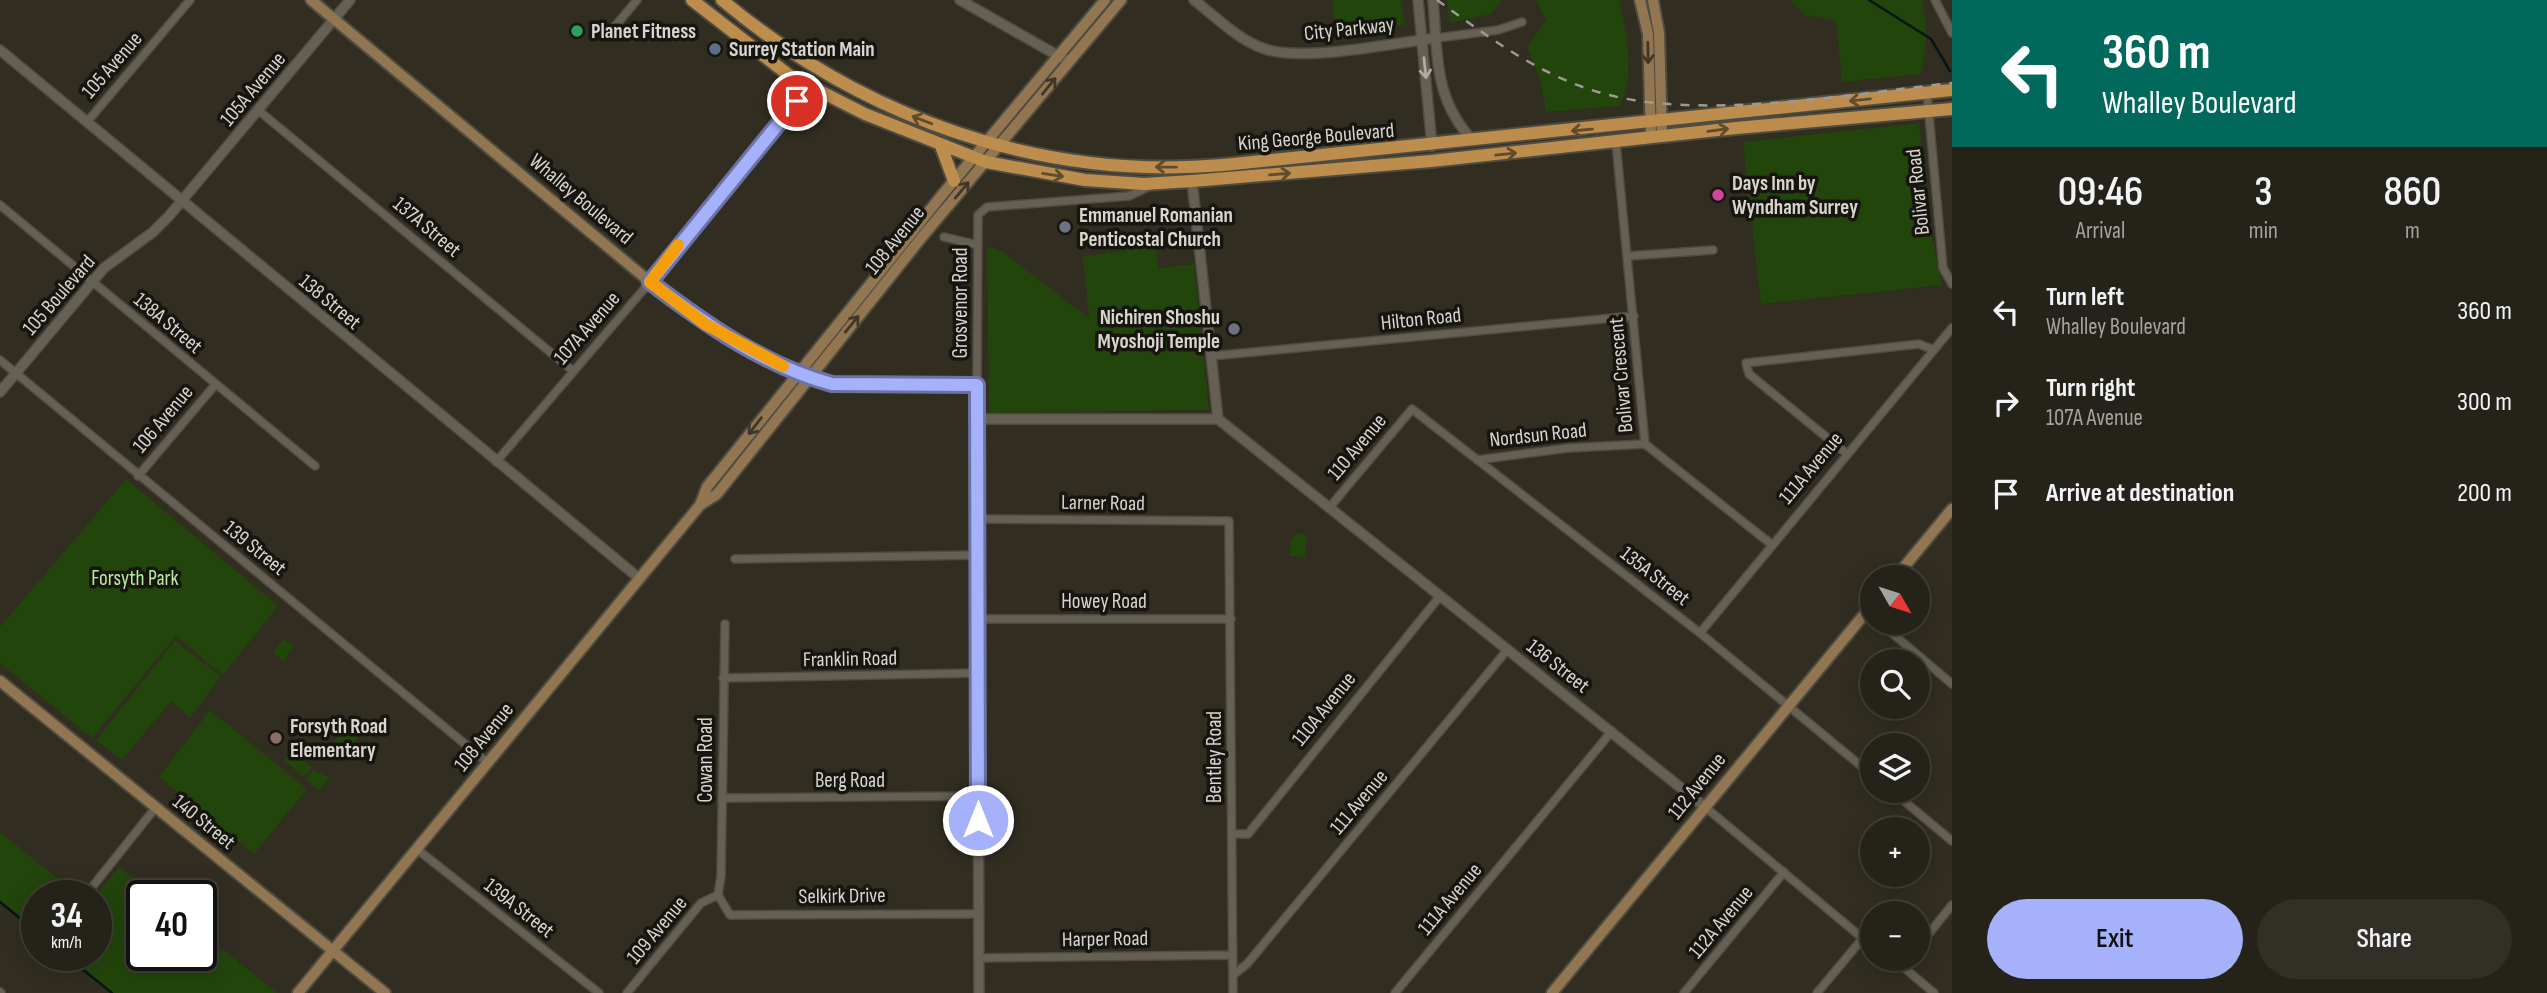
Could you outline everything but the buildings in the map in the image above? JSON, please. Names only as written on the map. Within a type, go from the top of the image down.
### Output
[{"type":"main road","name":"Whalley Boulevard","points":[[310,0],[650,282],[705,324],[810,378]]},
{"type":"main road","name":"King George Boulevard","points":[[692,0],[777,66],[812,88],[941,146],[980,159],[1085,180],[1157,183],[1192,181],[1616,143],[1952,109]]},
{"type":"main road","name":"King George Boulevard","points":[[722,0],[786,51],[837,80],[918,119],[993,145],[1114,166],[1195,167],[1432,146],[1952,90]]},
{"type":"main road","name":"108 Avenue","points":[[1064,59],[1105,0]]},
{"type":"main road","name":"108 Avenue","points":[[700,505],[717,494],[980,159],[1064,59],[1121,0]]},
{"type":"main road","points":[[1640,0],[1648,34],[1656,123]]},
{"type":"main road","points":[[1653,0],[1659,33],[1656,137]]},
{"type":"main road","points":[[941,146],[954,181]]},
{"type":"main road","name":"108 Avenue","points":[[299,993],[700,505],[708,487],[797,373],[954,181],[980,159]]},
{"type":"main road","points":[[1906,565],[1952,509]]},
{"type":"main road","name":"112 Avenue","points":[[1552,993],[1789,705],[1860,624]]},
{"type":"main road","name":"140 Street","points":[[0,681],[384,993]]},
{"type":"street","name":"105 Avenue","points":[[87,122],[190,0]]},
{"type":"street","name":"105A Avenue","points":[[182,201],[350,0]]},
{"type":"street","points":[[607,36],[637,0]]},
{"type":"street","points":[[960,0],[1064,59]]},
{"type":"street","name":"City Parkway","points":[[1194,0],[1241,38],[1265,49],[1326,51],[1498,30],[1522,22]]},
{"type":"street","points":[[1418,0],[1432,146]]},
{"type":"street","points":[[1433,0],[1440,87],[1457,123],[1473,141]]},
{"type":"street","points":[[1936,0],[1952,33]]},
{"type":"street","name":"138 Street","points":[[0,50],[640,579]]},
{"type":"street","name":"107A Avenue","points":[[496,462],[650,282],[799,99],[812,88]]},
{"type":"street","name":"Bolivar Road","points":[[1927,93],[1944,268],[1952,284]]},
{"type":"street","name":"137A Street","points":[[258,110],[573,371]]},
{"type":"street","name":"Bolivar Crescent","points":[[1616,143],[1645,444],[1771,544]]},
{"type":"street","points":[[977,419],[1218,419],[1192,181]]},
{"type":"street","name":"King George Boulevard","points":[[987,207],[1126,196],[1157,183]]},
{"type":"street","name":"105 Boulevard","points":[[0,392],[92,281],[115,258],[153,232],[182,201]]},
{"type":"street","name":"138A Street","points":[[0,205],[315,466]]},
{"type":"street","name":"Grosvenor Road","points":[[979,993],[978,215],[987,207]]},
{"type":"street","points":[[944,237],[978,244]]},
{"type":"street","points":[[1628,256],[1713,250]]},
{"type":"street","name":"Hilton Road","points":[[1212,356],[1634,316]]},
{"type":"street","name":"111A Avenue","points":[[1699,633],[1952,328]]},
{"type":"street","points":[[1846,453],[1749,374],[1746,363],[1919,344],[1934,350]]},
{"type":"street","name":"139 Street","points":[[0,360],[488,763]]},
{"type":"street","name":"Whalley Boulevard","points":[[810,378],[832,384],[977,385]]},
{"type":"street","name":"106 Avenue","points":[[138,476],[215,385]]},
{"type":"street","name":"135A Street","points":[[1412,409],[1699,633],[1860,765]]},
{"type":"street","name":"110 Avenue","points":[[1329,508],[1412,409]]},
{"type":"street","name":"136 Street","points":[[1218,419],[1612,731],[1860,935]]},
{"type":"street","name":"Nordsun Road","points":[[1477,460],[1568,448],[1645,444]]},
{"type":"street","name":"Larner Road","points":[[977,519],[1229,521]]},
{"type":"street","name":"Bentley Road","points":[[1229,521],[1233,993]]},
{"type":"street","points":[[735,559],[978,555]]},
{"type":"street","name":"110A Avenue","points":[[1232,834],[1248,834],[1440,596]]},
{"type":"street","name":"Howey Road","points":[[978,619],[1230,619]]},
{"type":"street","name":"Cowan Road","points":[[718,895],[721,876],[725,624]]},
{"type":"street","points":[[1894,635],[1952,684]]},
{"type":"street","name":"111 Avenue","points":[[1233,975],[1247,964],[1508,649]]},
{"type":"street","name":"Franklin Road","points":[[723,678],[978,673]]},
{"type":"street","name":"111A Avenue","points":[[1395,993],[1612,731]]},
{"type":"street","name":"Berg Road","points":[[723,798],[978,796]]},
{"type":"street","points":[[1906,803],[1952,841]]},
{"type":"street","points":[[98,880],[156,807]]},
{"type":"street","name":"139A Street","points":[[418,850],[599,993]]},
{"type":"street","name":"112A Avenue","points":[[1684,993],[1784,872]]},
{"type":"street","name":"Selkirk Drive","points":[[718,895],[730,915],[979,914]]},
{"type":"street","name":"109 Avenue","points":[[628,993],[701,903],[718,895]]},
{"type":"street","points":[[1930,932],[1952,905]]},
{"type":"street","points":[[1817,993],[1860,942]]},
{"type":"street","name":"Harper Road","points":[[979,958],[1232,955]]},
{"type":"street","points":[[1913,971],[1934,993]]},
{"type":"green space","points":[[1333,0],[1400,0],[1405,25],[1335,30]]},
{"type":"green space","points":[[1447,0],[1502,0],[1491,14],[1450,23]]},
{"type":"green space","points":[[1536,0],[1619,0],[1628,54],[1625,94],[1620,106],[1546,112],[1541,83],[1527,46],[1546,20]]},
{"type":"green space","points":[[1790,0],[1922,0],[1927,35],[1921,74],[1842,82],[1836,21],[1804,15]]},
{"type":"green space","points":[[1919,123],[1928,217],[1942,285],[1761,304],[1743,142]]},
{"type":"green space","points":[[987,246],[1003,252],[1089,318],[1083,256],[1156,247],[1159,268],[1194,264],[1209,410],[989,413]]},
{"type":"green space","name":"Forsyth Park","points":[[126,479],[278,606],[223,675],[176,636],[92,738],[0,663],[0,627]]},
{"type":"green space","points":[[1298,533],[1307,536],[1305,557],[1289,556],[1291,539]]},
{"type":"green space","points":[[283,639],[294,647],[283,661],[273,653]]},
{"type":"green space","points":[[175,641],[221,676],[190,718],[171,701],[122,760],[96,740]]},
{"type":"green space","points":[[210,710],[307,789],[254,854],[159,777]]},
{"type":"green space","points":[[346,728],[358,738],[341,759],[329,748]]},
{"type":"green space","points":[[292,751],[312,768],[304,777],[284,760]]},
{"type":"green space","points":[[313,770],[329,778],[319,790],[306,779]]},
{"type":"green space","points":[[0,832],[59,880],[21,880],[21,920],[0,903]]},
{"type":"green space","points":[[119,867],[136,880],[126,880],[126,971],[217,971],[217,945],[277,993],[110,993],[83,971],[112,971],[112,880],[108,880]]},
{"type":"waterway","points":[[1869,0],[1931,39],[1950,71]]},
{"type":"waterway","points":[[0,902],[21,919]]},
{"type":"waterway","points":[[85,971],[112,993]]},
{"type":"railway","points":[[1437,0],[1513,53],[1554,75],[1598,92],[1637,101],[1681,105],[1774,103],[1952,83]]},
{"type":"slow traffic","points":[[678,245],[650,282],[705,324],[783,366]]},
{"type":"place","name":"Planet Fitness","points":[[577,31]]},
{"type":"place","name":"Surrey Station Main","points":[[715,49]]},
{"type":"place","name":"Days Inn by Wyndham Surrey","points":[[1718,195]]},
{"type":"place","name":"Emmanuel Romanian Penticostal Church","points":[[1065,227]]},
{"type":"place","name":"Nichiren Shoshu Myoshoji Temple","points":[[1234,329]]},
{"type":"place","name":"Forsyth Road Elementary","points":[[276,738]]},
{"type":"route","points":[[797,101],[657,270],[650,282],[705,324],[789,370],[818,381],[832,384],[912,387],[977,385],[978,820]]}]
